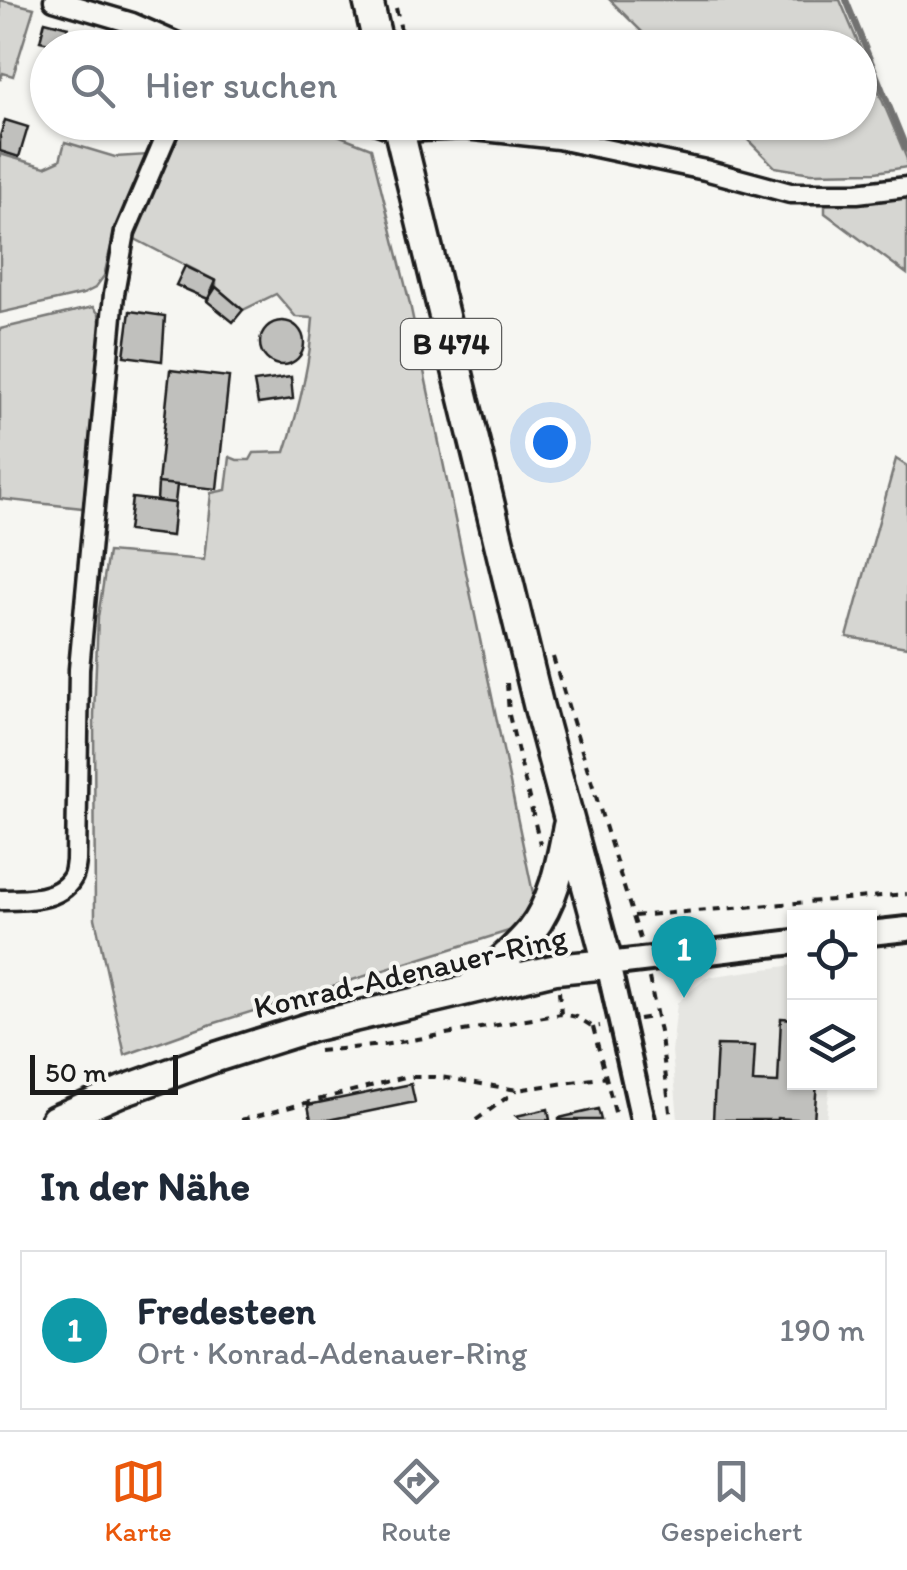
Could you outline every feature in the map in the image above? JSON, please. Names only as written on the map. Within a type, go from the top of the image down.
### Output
[{"type":"main road","points":[[368,0],[375,30]]},
{"type":"main road","name":"B 474","points":[[401,140],[538,704],[608,964]]},
{"type":"main road","points":[[466,990],[533,929],[554,884],[570,820]]},
{"type":"main road","points":[[877,932],[907,929]]},
{"type":"main road","name":"Konrad-Adenauer-Ring","points":[[55,1120],[122,1091],[263,1040],[311,1027],[556,969],[787,943]]},
{"type":"main road","points":[[608,964],[642,1120]]},
{"type":"street","points":[[54,0],[148,30]]},
{"type":"street","points":[[0,900],[58,892],[72,878],[76,861],[76,712],[114,294],[125,232],[164,140]]},
{"type":"street","points":[[563,140],[706,170],[790,193],[858,193],[907,187]]},
{"type":"path","points":[[394,0],[402,30]]},
{"type":"path","points":[[548,641],[634,916],[907,894]]},
{"type":"path","points":[[318,1051],[383,1045],[562,1014]]},
{"type":"path","points":[[657,1016],[671,1120]]},
{"type":"path","points":[[592,1027],[617,1120]]},
{"type":"path","points":[[241,1120],[406,1077],[441,1077],[517,1090],[607,1077]]},
{"type":"path","points":[[476,1120],[517,1090]]},
{"type":"shaded area","points":[[0,0],[34,8],[13,76],[3,73],[0,80]]},
{"type":"shaded area","points":[[610,0],[840,0],[853,30],[640,30]]},
{"type":"shaded area","points":[[877,88],[907,159],[907,167],[876,172],[811,173],[775,167],[748,140],[877,140]]},
{"type":"shaded area","points":[[176,140],[351,140],[371,148],[410,304],[534,898],[531,919],[515,929],[125,1055],[95,918],[94,715],[98,617],[108,552],[204,560],[211,493],[226,490],[230,457],[250,460],[254,453],[285,452],[303,386],[313,318],[296,317],[276,294],[243,310],[216,287],[216,281],[133,238]]},
{"type":"shaded area","points":[[65,142],[115,157],[148,155],[115,229],[104,276],[95,288],[83,294],[0,313],[0,154],[45,167],[60,160]]},
{"type":"shaded area","points":[[907,198],[907,274],[825,213],[825,203]]},
{"type":"shaded area","points":[[93,307],[99,314],[102,334],[83,508],[0,499],[0,329]]},
{"type":"shaded area","points":[[896,459],[907,466],[907,647],[847,637]]},
{"type":"shaded area","points":[[787,966],[787,1090],[829,1090],[826,1120],[678,1120],[672,1052],[677,1003],[707,977]]},
{"type":"building","points":[[45,21],[68,27],[67,30],[43,30]]},
{"type":"building","points":[[5,120],[28,127],[19,157],[0,151]]},
{"type":"building","points":[[185,266],[216,281],[208,299],[176,285]]},
{"type":"building","points":[[216,287],[243,310],[233,322],[207,301]]},
{"type":"building","points":[[130,311],[165,316],[162,361],[124,356]]},
{"type":"building","points":[[282,321],[297,328],[304,343],[297,358],[282,365],[267,358],[260,343],[267,328]]},
{"type":"building","points":[[170,370],[229,377],[217,489],[158,483]]},
{"type":"building","points":[[291,377],[293,399],[258,404],[254,382]]},
{"type":"building","points":[[158,483],[177,485],[175,503],[157,501]]},
{"type":"building","points":[[132,498],[175,503],[172,536],[128,531]]},
{"type":"building","points":[[781,1018],[787,1018],[787,1090],[816,1090],[814,1120],[713,1120],[717,1045],[755,1046],[753,1082],[778,1083]]},
{"type":"building","points":[[411,1084],[415,1102],[311,1120],[308,1105]]},
{"type":"building","points":[[548,1109],[550,1120],[521,1120],[516,1116]]},
{"type":"building","points":[[598,1109],[601,1120],[559,1120],[559,1118]]},
{"type":"waterway","points":[[846,0],[858,30]]},
{"type":"waterway","points":[[877,76],[907,150]]},
{"type":"place","name":"Fredesteen","points":[[684,998]]}]
